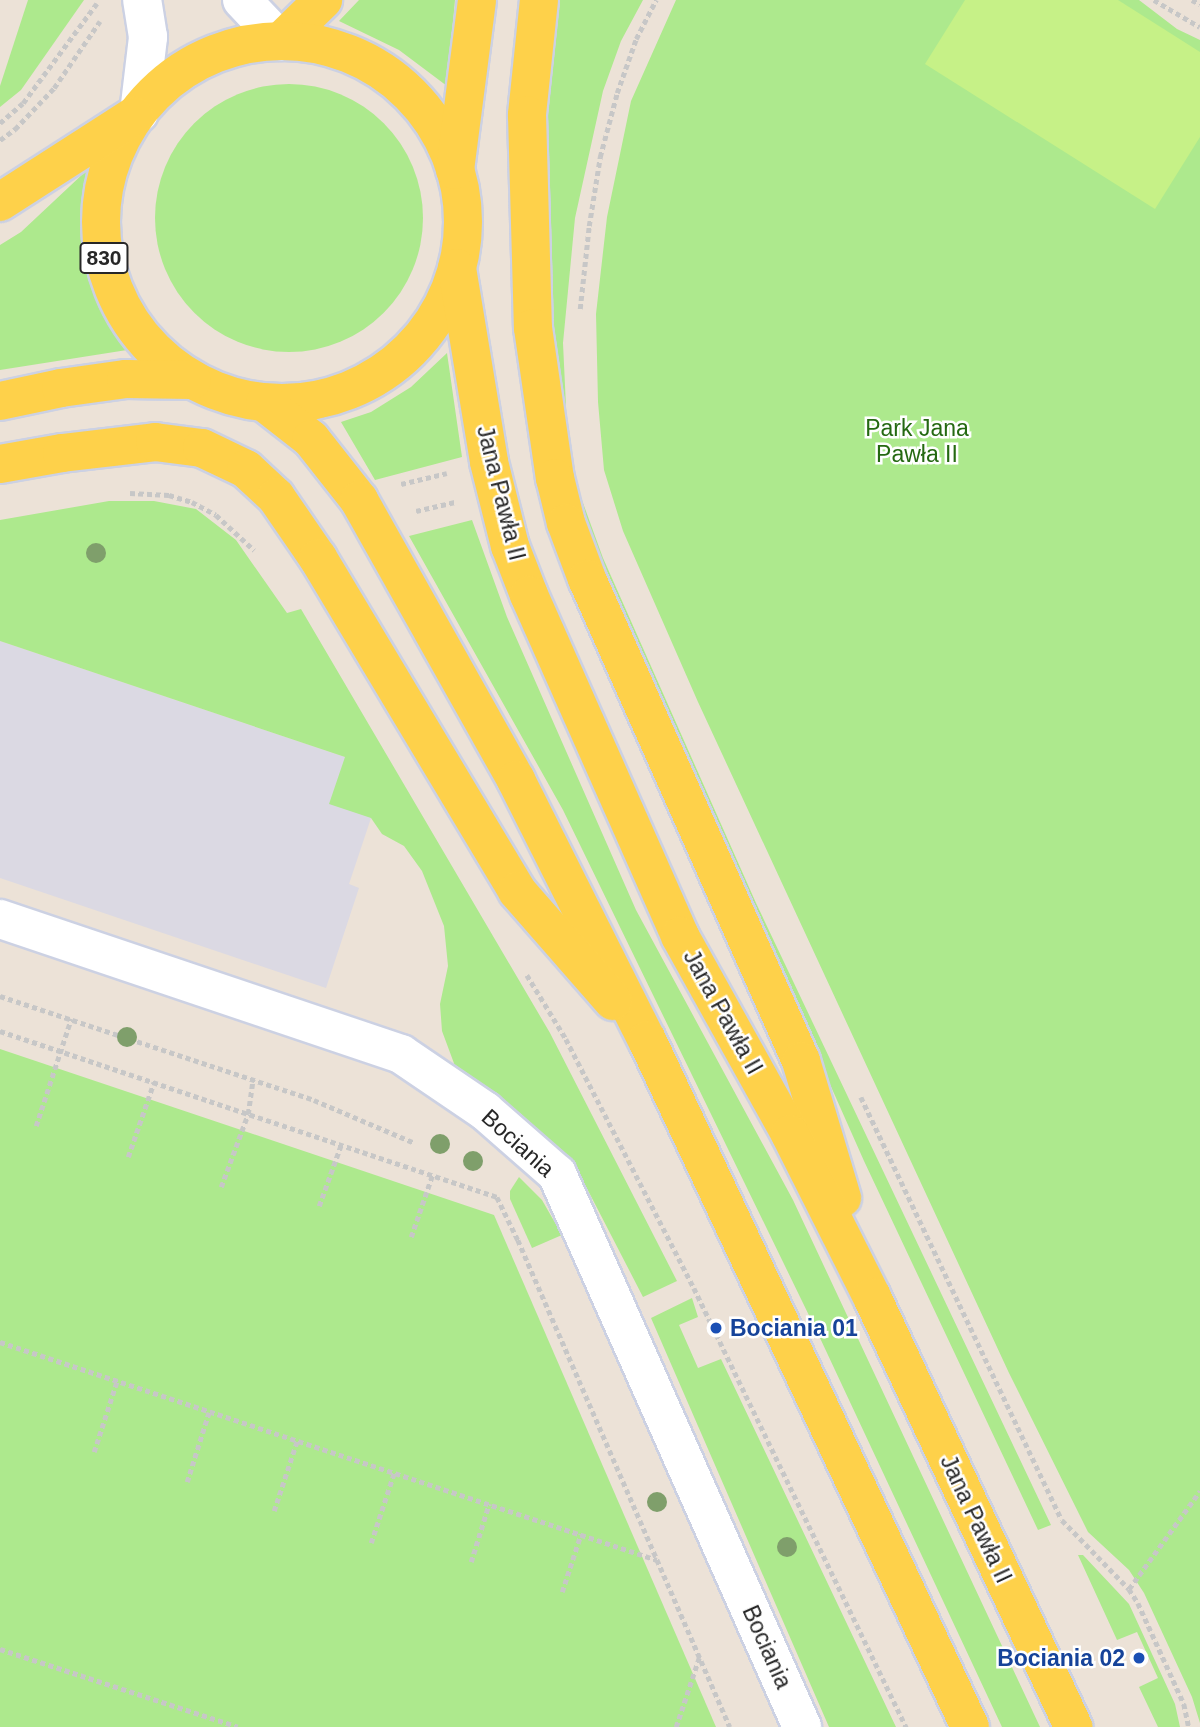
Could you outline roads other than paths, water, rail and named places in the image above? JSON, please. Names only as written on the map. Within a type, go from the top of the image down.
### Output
[{"type":"main road","points":[[281,41],[323,0]]},
{"type":"main road","name":"830","points":[[455,170],[477,0]]},
{"type":"main road","points":[[539,0],[527,115],[533,328],[554,468],[566,523],[587,579],[801,1061],[872,1297]]},
{"type":"main road","name":"830","points":[[281,41],[338,50],[390,77],[430,118],[455,170],[463,219],[457,268],[447,298],[431,326],[410,350],[386,371],[358,387],[329,398],[298,403],[265,403],[240,399],[192,380],[151,348],[135,328],[122,307],[104,258],[102,207],[106,182],[125,134],[139,113],[154,95],[191,66],[235,48],[281,41]]},
{"type":"main road","name":"830","points":[[0,202],[139,113]]},
{"type":"main road","name":"Jana Pawła II","points":[[457,268],[493,477],[510,546],[529,595],[680,936],[790,1134],[872,1297],[1073,1727]]},
{"type":"main road","name":"830","points":[[0,401],[61,388],[126,379],[192,380]]},
{"type":"main road","points":[[265,403],[311,439],[366,512],[516,780],[647,1040],[970,1727]]},
{"type":"main road","points":[[0,464],[62,453],[155,442],[202,448],[246,469],[276,497],[318,558],[517,891],[647,1040]]},
{"type":"street","points":[[139,113],[148,37],[142,0]]},
{"type":"street","points":[[242,0],[281,41]]},
{"type":"street","name":"Bociania","points":[[0,919],[401,1054],[485,1111],[557,1174],[803,1727]]},
{"type":"place","name":"Bociania 01","points":[[716,1328]]},
{"type":"place","name":"Bociania 02","points":[[1139,1658]]},
{"type":"park label","name":"Park Jana Pawła II","points":[[917,441]]}]
